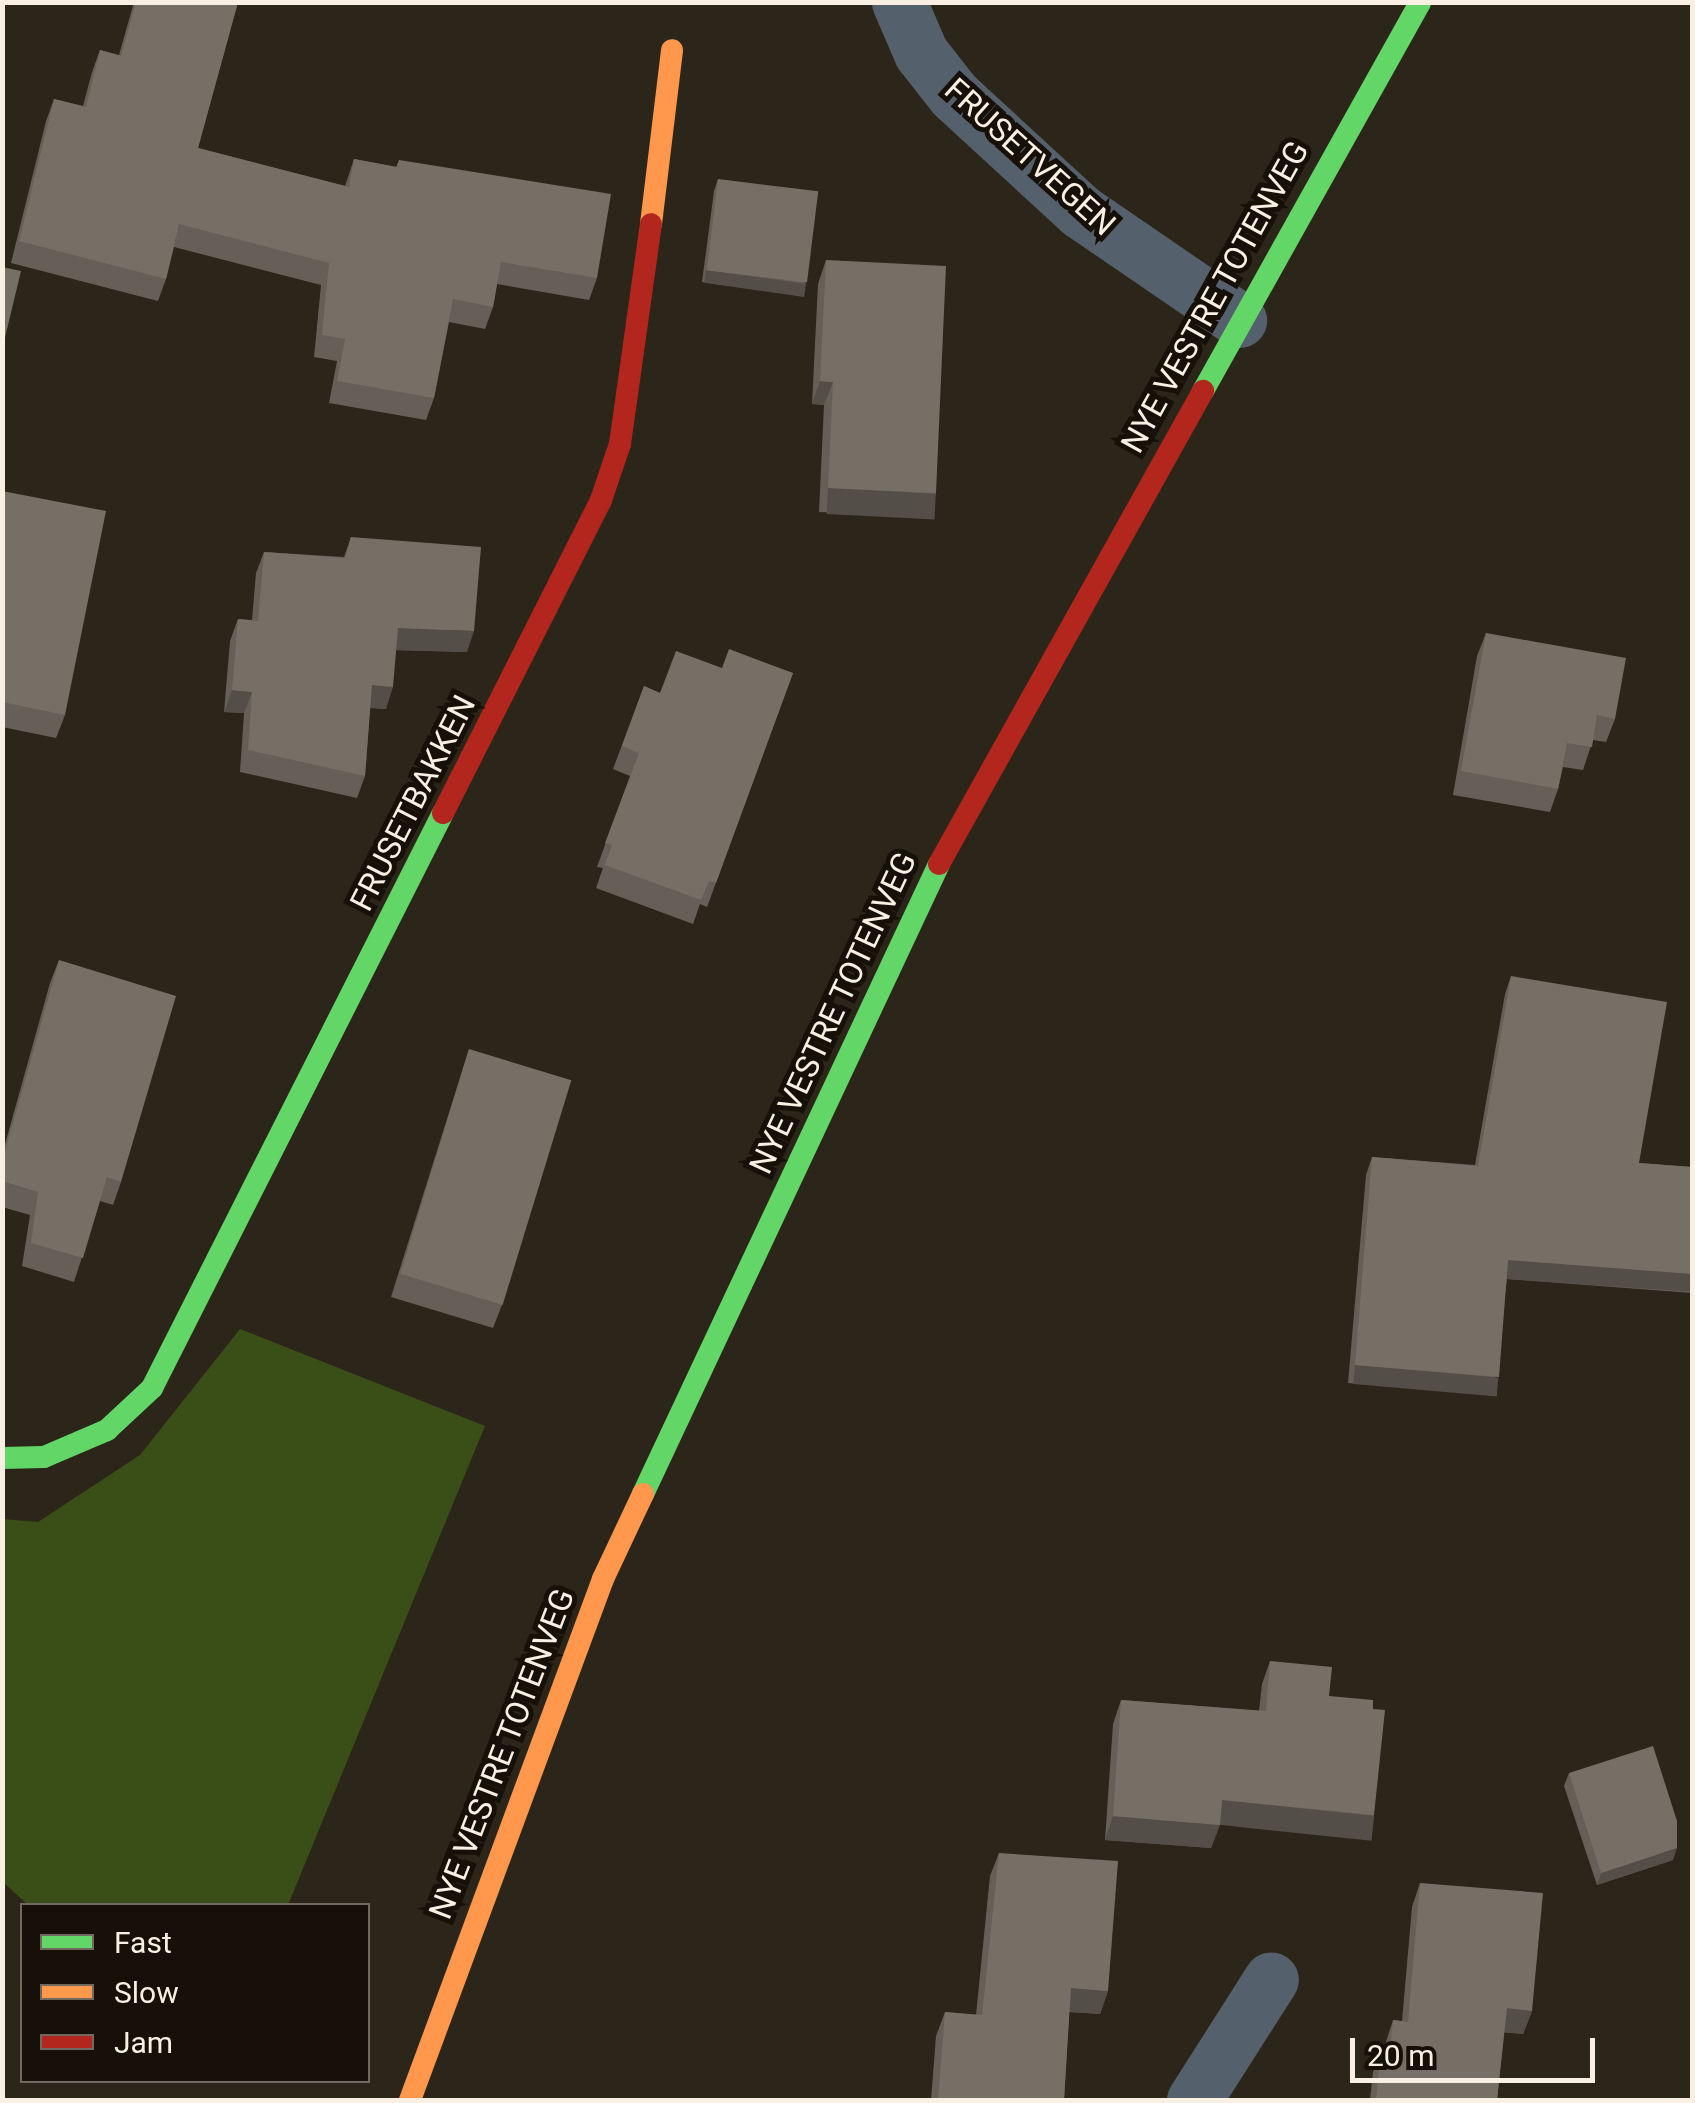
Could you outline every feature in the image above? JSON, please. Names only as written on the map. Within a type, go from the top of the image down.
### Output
[{"type":"main road","name":"NYE VESTRE TOTENVEG","points":[[410,2100],[611,1561],[926,887],[1239,320],[1420,2]]},
{"type":"main road","name":"FRUSETBAKKEN","points":[[2,1458],[44,1457],[107,1430],[152,1388],[601,500],[620,444],[636,357],[672,50]]},
{"type":"street","name":"FRUSETVEGEN","points":[[900,2],[921,53],[968,108],[1080,212],[1239,320]]},
{"type":"street","points":[[1194,2100],[1271,1979]]},
{"type":"green space","points":[[240,1329],[485,1426],[289,1903],[26,1903],[3,1882],[3,1519],[38,1522],[140,1455]]},
{"type":"building","points":[[136,2],[238,2],[198,148],[349,187],[354,159],[397,167],[399,160],[611,194],[597,278],[501,262],[493,307],[453,299],[434,398],[337,381],[345,339],[322,335],[329,263],[179,224],[166,279],[19,241],[54,99],[86,107],[100,50],[121,56]]},
{"type":"building","points":[[718,179],[818,191],[807,283],[707,270]]},
{"type":"building","points":[[826,260],[946,266],[936,493],[828,488],[833,382],[820,381]]},
{"type":"building","points":[[2,267],[21,271],[2,350]]},
{"type":"building","points":[[2,491],[106,511],[65,715],[2,702]]},
{"type":"building","points":[[351,537],[481,547],[474,631],[398,628],[393,687],[372,685],[365,776],[248,750],[252,692],[232,690],[238,619],[258,621],[264,552],[345,558]]},
{"type":"building","points":[[1486,633],[1626,658],[1615,719],[1597,715],[1592,747],[1567,743],[1558,789],[1461,771]]},
{"type":"building","points":[[729,649],[793,673],[716,883],[709,881],[701,900],[605,865],[612,845],[605,843],[639,753],[622,746],[644,686],[660,693],[676,651],[722,668]]},
{"type":"building","points":[[59,960],[176,996],[121,1182],[107,1177],[83,1258],[31,1243],[38,1192],[2,1181],[2,1162]]},
{"type":"building","points":[[1511,976],[1667,1002],[1639,1163],[1692,1167],[1692,1274],[1508,1260],[1499,1377],[1355,1365],[1372,1157],[1478,1166]]},
{"type":"building","points":[[469,1049],[571,1080],[503,1305],[400,1274]]},
{"type":"building","points":[[1270,1661],[1332,1667],[1329,1696],[1373,1700],[1373,1709],[1385,1710],[1374,1815],[1222,1800],[1220,1825],[1113,1816],[1121,1700],[1266,1711]]},
{"type":"building","points":[[1653,1746],[1677,1821],[1677,1848],[1601,1873],[1569,1773]]},
{"type":"building","points":[[999,1853],[1118,1861],[1108,1991],[1071,1988],[1064,2100],[938,2100],[945,2012],[982,2015]]},
{"type":"building","points":[[1420,1883],[1543,1893],[1532,2011],[1507,2008],[1497,2100],[1376,2100],[1381,2048],[1390,2049],[1393,2020],[1408,2022]]},
{"type":"traffic: fast","points":[[1203,391],[1420,2]]},
{"type":"traffic: fast","points":[[2,1458],[44,1457],[107,1430],[152,1388],[443,813]]},
{"type":"traffic: fast","points":[[643,1494],[939,864]]},
{"type":"traffic: slow","points":[[651,224],[672,50]]},
{"type":"traffic: slow","points":[[410,2100],[603,1579],[643,1494]]},
{"type":"traffic: jam","points":[[443,813],[601,500],[620,444],[651,224]]},
{"type":"traffic: jam","points":[[939,864],[1203,391]]}]
